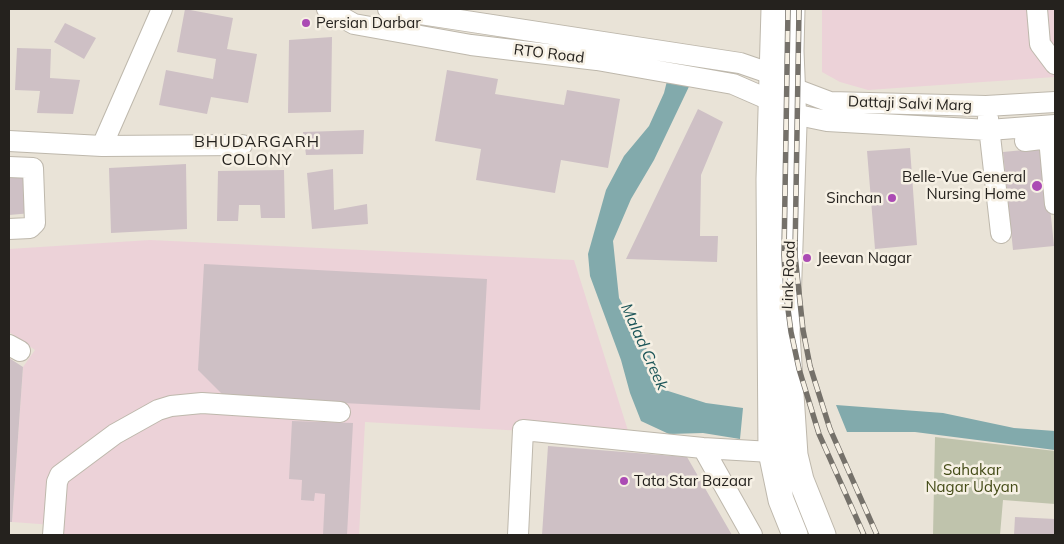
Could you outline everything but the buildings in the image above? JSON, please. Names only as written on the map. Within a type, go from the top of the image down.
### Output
[{"type":"main road","name":"Link Road","points":[[774,9],[769,179],[771,452],[780,500],[796,535]]},
{"type":"main road","name":"Link Road","points":[[792,9],[793,114],[787,334],[795,455],[801,480],[823,535]]},
{"type":"street","points":[[102,146],[162,9]]},
{"type":"street","name":"RTO Road","points":[[327,9],[354,24],[471,45],[597,60],[733,84],[772,101]]},
{"type":"street","name":"RTO Road","points":[[388,9],[740,63],[772,74]]},
{"type":"street","points":[[1038,9],[1040,44],[1055,64]]},
{"type":"street","name":"Dattaji Salvi Marg","points":[[772,74],[793,88],[830,102],[986,106],[1055,102]]},
{"type":"street","name":"Dattaji Salvi Marg","points":[[772,101],[793,114],[827,121],[990,137],[1055,126]]},
{"type":"street","points":[[986,106],[1001,233]]},
{"type":"street","points":[[990,137],[1049,138],[1055,204]]},
{"type":"street","points":[[9,142],[102,146],[242,145]]},
{"type":"street","points":[[9,167],[33,168],[35,223],[30,228],[9,229]]},
{"type":"street","points":[[53,535],[57,482],[60,475],[115,434],[158,410],[171,406],[202,403],[340,412]]},
{"type":"street","points":[[518,535],[523,430],[703,448],[771,452]]},
{"type":"street","points":[[703,448],[752,535]]},
{"type":"shaded area","points":[[822,9],[1055,9],[1055,77],[868,90],[840,82],[822,72]]},
{"type":"shaded area","points":[[150,240],[574,260],[630,437],[365,422],[359,535],[53,535],[53,525],[12,522],[23,367],[35,350],[9,332],[9,249]]},
{"type":"green space","name":"Sahakar Nagar Udyan","points":[[935,437],[1055,451],[1055,504],[1003,500],[1000,535],[933,535]]},
{"type":"water","name":"Malad Creek","points":[[670,69],[695,74],[654,160],[631,199],[613,241],[619,298],[644,343],[665,390],[706,403],[743,408],[740,439],[703,433],[669,434],[641,421],[590,276],[588,254],[606,190],[624,156],[649,126],[664,93]]},
{"type":"water","points":[[836,405],[943,413],[1014,428],[1055,431],[1055,450],[915,432],[847,432]]},
{"type":"railway","points":[[788,9],[784,255],[786,294],[791,332],[799,369],[819,434],[864,535]]},
{"type":"railway","points":[[799,9],[795,255],[803,330],[810,366],[830,429],[877,535]]},
{"type":"place","name":"Persian Darbar","points":[[306,23]]},
{"type":"place","name":"Belle-Vue General Nursing Home","points":[[1037,186]]},
{"type":"place","name":"Sinchan","points":[[892,198]]},
{"type":"place","name":"Jeevan Nagar","points":[[807,258]]},
{"type":"place","name":"Tata Star Bazaar","points":[[624,481]]},
{"type":"district","name":"BHUDARGARH COLONY","points":[[257,151]]}]
